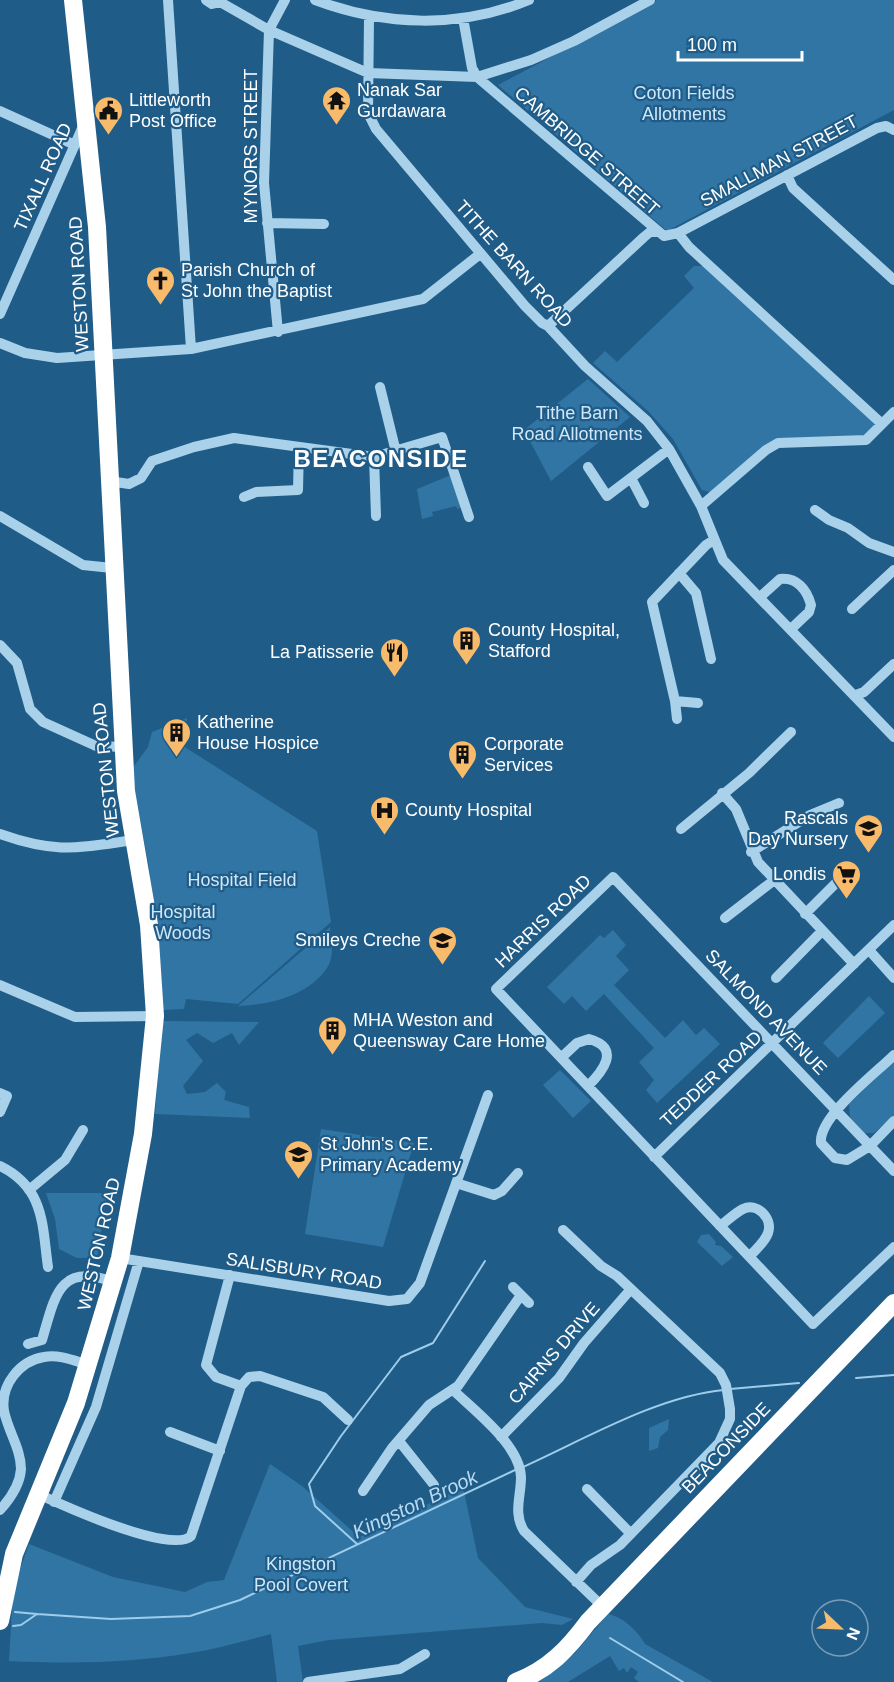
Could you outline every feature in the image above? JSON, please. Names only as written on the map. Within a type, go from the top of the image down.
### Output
[{"type":"highway","name":"WESTON ROAD","points":[[0,1621],[14,1554],[46,1498],[89,1365],[120,1258],[143,1134],[155,1016],[149,926],[126,791],[112,568],[104,355],[87,118],[73,0]]},
{"type":"highway","name":"BEACONSIDE","points":[[515,1682],[530,1677],[559,1657],[603,1606],[894,1303]]},
{"type":"street","points":[[168,0],[191,349]]},
{"type":"street","points":[[206,0],[212,4],[220,2],[269,30],[368,73],[477,77],[531,60],[574,41],[650,0]]},
{"type":"street","name":"MYNORS STREET","points":[[278,332],[264,183],[269,30],[285,0]]},
{"type":"street","points":[[315,0],[369,17],[420,21],[485,15],[529,0]]},
{"type":"street","name":"TITHE BARN ROAD","points":[[369,17],[368,113],[371,122],[525,306],[548,326],[585,366],[647,421],[669,449],[701,506],[723,560],[849,692],[856,695],[894,737]]},
{"type":"street","points":[[463,18],[472,68],[477,77]]},
{"type":"street","name":"CAMBRIDGE STREET","points":[[477,77],[656,232],[669,237],[678,233]]},
{"type":"street","points":[[0,111],[75,145]]},
{"type":"street","name":"TIXALL ROAD","points":[[0,314],[87,118]]},
{"type":"street","name":"SMALLMAN STREET","points":[[678,233],[877,128],[893,127]]},
{"type":"street","points":[[787,175],[794,188],[894,280]]},
{"type":"street","points":[[267,223],[324,224]]},
{"type":"street","points":[[548,326],[644,237],[650,232],[656,232]]},
{"type":"street","points":[[678,233],[689,247],[882,424]]},
{"type":"street","points":[[0,343],[25,353],[45,357],[191,349],[423,299],[480,254]]},
{"type":"street","points":[[380,387],[396,452]]},
{"type":"street","points":[[701,506],[766,450],[778,443],[866,440],[894,412]]},
{"type":"street","points":[[109,481],[129,484],[141,478],[152,461],[194,447],[234,438],[374,457],[442,437],[469,517]]},
{"type":"street","points":[[244,497],[256,492],[298,490],[299,447]]},
{"type":"street","points":[[588,466],[608,496],[669,449]]},
{"type":"street","points":[[374,457],[376,516]]},
{"type":"street","points":[[631,478],[644,503]]},
{"type":"street","points":[[816,510],[869,543],[894,552]]},
{"type":"street","points":[[0,516],[83,565],[112,568]]},
{"type":"street","points":[[677,718],[652,602],[706,545],[714,540]]},
{"type":"street","points":[[852,609],[894,570]]},
{"type":"street","points":[[679,573],[696,593],[711,659]]},
{"type":"street","points":[[760,597],[780,579],[792,580],[804,589],[811,605],[808,612],[791,629]]},
{"type":"street","points":[[0,645],[17,663],[30,709],[43,722],[96,746],[123,747]]},
{"type":"street","points":[[856,695],[864,692],[894,664]]},
{"type":"street","points":[[675,701],[698,703]]},
{"type":"street","points":[[681,829],[749,773],[791,732]]},
{"type":"street","points":[[722,793],[735,809],[751,852],[774,881],[854,964]]},
{"type":"street","points":[[751,852],[810,815],[839,803]]},
{"type":"street","points":[[0,834],[29,844],[59,849],[134,840]]},
{"type":"street","points":[[805,914],[846,873]]},
{"type":"street","name":"HARRIS ROAD","points":[[562,1057],[496,989],[613,877]]},
{"type":"street","name":"SALMOND AVENUE","points":[[613,877],[894,1171]]},
{"type":"street","points":[[725,918],[774,881]]},
{"type":"street","name":"TEDDER ROAD","points":[[654,1157],[894,925]]},
{"type":"street","points":[[776,978],[822,931]]},
{"type":"street","points":[[869,950],[894,978]]},
{"type":"street","points":[[0,985],[75,1017],[155,1016]]},
{"type":"street","points":[[588,1086],[607,1066],[607,1054],[604,1048],[590,1039],[578,1043],[562,1057],[588,1086],[654,1157],[813,1324],[894,1247]]},
{"type":"street","points":[[894,1055],[837,1110],[821,1133],[822,1148],[841,1161],[854,1158],[870,1146],[894,1121]]},
{"type":"street","points":[[0,1093],[7,1096],[0,1112]]},
{"type":"street","name":"SALISBURY ROAD","points":[[120,1258],[389,1301],[407,1299],[420,1283],[488,1095]]},
{"type":"street","points":[[29,1190],[65,1160],[83,1130]]},
{"type":"street","points":[[0,1166],[29,1190],[42,1215],[48,1267]]},
{"type":"street","points":[[456,1183],[494,1195],[502,1191],[518,1173]]},
{"type":"street","points":[[720,1226],[745,1208],[754,1208],[764,1215],[770,1224],[768,1233],[750,1256]]},
{"type":"street","points":[[563,1230],[720,1373],[726,1385],[730,1419],[719,1443],[614,1551],[591,1565],[576,1582]]},
{"type":"street","name":"WESTON ROAD","points":[[46,1498],[96,1407],[139,1261]]},
{"type":"street","points":[[27,1344],[42,1340],[55,1296],[70,1279],[83,1275],[113,1282]]},
{"type":"street","points":[[230,1275],[206,1365],[216,1377],[241,1386]]},
{"type":"street","name":"CAIRNS DRIVE","points":[[501,1437],[559,1378],[584,1343],[631,1290]]},
{"type":"street","points":[[363,1491],[399,1441],[429,1406],[453,1390],[517,1291],[529,1303]]},
{"type":"street","points":[[0,1510],[17,1486],[21,1468],[2,1401],[10,1379],[22,1367],[36,1359],[52,1356],[89,1365]]},
{"type":"street","points":[[46,1498],[126,1529],[183,1542],[194,1532],[241,1386],[249,1377],[260,1376],[323,1397],[348,1420]]},
{"type":"street","points":[[453,1390],[501,1437],[516,1459],[521,1476],[517,1507],[520,1525],[530,1538],[603,1606]]},
{"type":"street","points":[[170,1432],[220,1450]]},
{"type":"street","points":[[399,1441],[434,1485]]},
{"type":"street","points":[[587,1489],[631,1534]]},
{"type":"street","points":[[308,1682],[400,1669],[426,1654]]},
{"type":"green space","name":"Coton Fields Allotments","points":[[657,0],[894,0],[894,110],[667,231],[586,161],[593,158],[592,154],[582,157],[498,85]]},
{"type":"green space","points":[[694,266],[704,266],[877,423],[865,435],[777,440],[710,492],[702,490],[673,439],[648,411],[593,363],[605,351],[617,362],[694,288],[684,276]]},
{"type":"green space","name":"Tithe Barn Road Allotments","points":[[588,379],[630,417],[551,481],[524,430]]},
{"type":"green space","points":[[451,475],[463,507],[457,509],[456,506],[432,512],[433,516],[422,519],[417,489]]},
{"type":"green space","name":"Hospital Field","points":[[187,718],[184,740],[180,744],[317,831],[331,922],[238,1004],[186,999],[184,1009],[163,1010],[149,868],[131,770],[148,747],[152,732]]},
{"type":"green space","points":[[330,927],[331,958],[319,978],[299,992],[287,997],[262,1004],[238,1006]]},
{"type":"green space","points":[[613,930],[626,945],[616,956],[629,970],[614,985],[665,1038],[683,1020],[696,1035],[704,1028],[720,1044],[657,1103],[646,1090],[654,1080],[639,1062],[654,1048],[604,994],[586,1011],[572,996],[564,1004],[547,987],[600,935],[604,938]]},
{"type":"green space","points":[[869,996],[885,1013],[838,1058],[823,1043]]},
{"type":"green space","points":[[162,1021],[259,1022],[239,1045],[232,1033],[213,1043],[197,1033],[186,1040],[203,1061],[183,1086],[187,1094],[205,1092],[217,1083],[226,1092],[224,1100],[249,1107],[250,1118],[155,1114]]},
{"type":"green space","points":[[894,1061],[894,1116],[874,1133],[864,1133],[850,1119],[849,1104]]},
{"type":"green space","points":[[560,1070],[591,1101],[573,1118],[543,1085]]},
{"type":"green space","points":[[321,1129],[414,1143],[383,1247],[305,1234]]},
{"type":"green space","points":[[46,1193],[107,1193],[97,1258],[77,1258],[59,1249],[55,1219]]},
{"type":"green space","points":[[709,1234],[716,1242],[715,1245],[721,1246],[733,1257],[722,1266],[697,1242],[701,1235]]},
{"type":"green space","points":[[669,1419],[668,1430],[660,1437],[658,1448],[649,1451],[649,1428]]},
{"type":"green space","name":"Kingston Pool Covert","points":[[270,1464],[302,1486],[359,1537],[463,1487],[478,1558],[525,1607],[573,1619],[562,1625],[542,1623],[329,1640],[298,1646],[303,1682],[277,1682],[271,1634],[210,1649],[145,1659],[77,1662],[9,1661],[13,1589],[29,1544],[113,1577],[185,1592],[207,1582],[224,1580]]},
{"type":"green space","points":[[608,1614],[629,1625],[645,1644],[713,1682],[639,1682],[634,1678],[638,1672],[631,1667],[627,1673],[624,1668],[619,1671],[610,1656],[568,1682],[539,1682],[574,1654]]},
{"type":"waterway","points":[[357,1544],[315,1506],[309,1484],[341,1436],[401,1357],[433,1343],[485,1261]]},
{"type":"waterway","name":"Kingston Brook","points":[[856,1378],[894,1375]]},
{"type":"waterway","name":"Kingston Brook","points":[[730,1389],[799,1383]]},
{"type":"waterway","name":"Kingston Brook","points":[[523,1467],[648,1410],[699,1394],[724,1390]]},
{"type":"waterway","name":"Kingston Brook","points":[[13,1626],[21,1625],[37,1614],[111,1619],[190,1616],[240,1600],[515,1470]]},
{"type":"waterway","name":"Kingston Brook","points":[[15,1612],[37,1614]]},
{"type":"waterway","points":[[610,1638],[683,1682]]},
{"type":"place","name":"Nanak Sar Gurdawara","points":[[336,126]]},
{"type":"place","name":"Littleworth Post Office","points":[[108,136]]},
{"type":"place","name":"Parish Church of St John the Baptist","points":[[160,306]]},
{"type":"place","name":"County Hospital, Stafford","points":[[467,666]]},
{"type":"place","name":"La Patisserie","points":[[395,678]]},
{"type":"place","name":"Katherine House Hospice","points":[[176,758]]},
{"type":"place","name":"Corporate Services","points":[[463,780]]},
{"type":"place","name":"County Hospital","points":[[384,836]]},
{"type":"place","name":"Rascals Day Nursery","points":[[869,854]]},
{"type":"place","name":"Londis","points":[[847,900]]},
{"type":"place","name":"Smileys Creche","points":[[442,966]]},
{"type":"place","name":"MHA Weston and Queensway Care Home","points":[[332,1056]]},
{"type":"place","name":"St John's C.E. Primary Academy","points":[[299,1180]]},
{"type":"district","name":"BEACONSIDE","points":[[381,459]]},
{"type":"park label","name":"Hospital Woods","points":[[183,922]]}]
